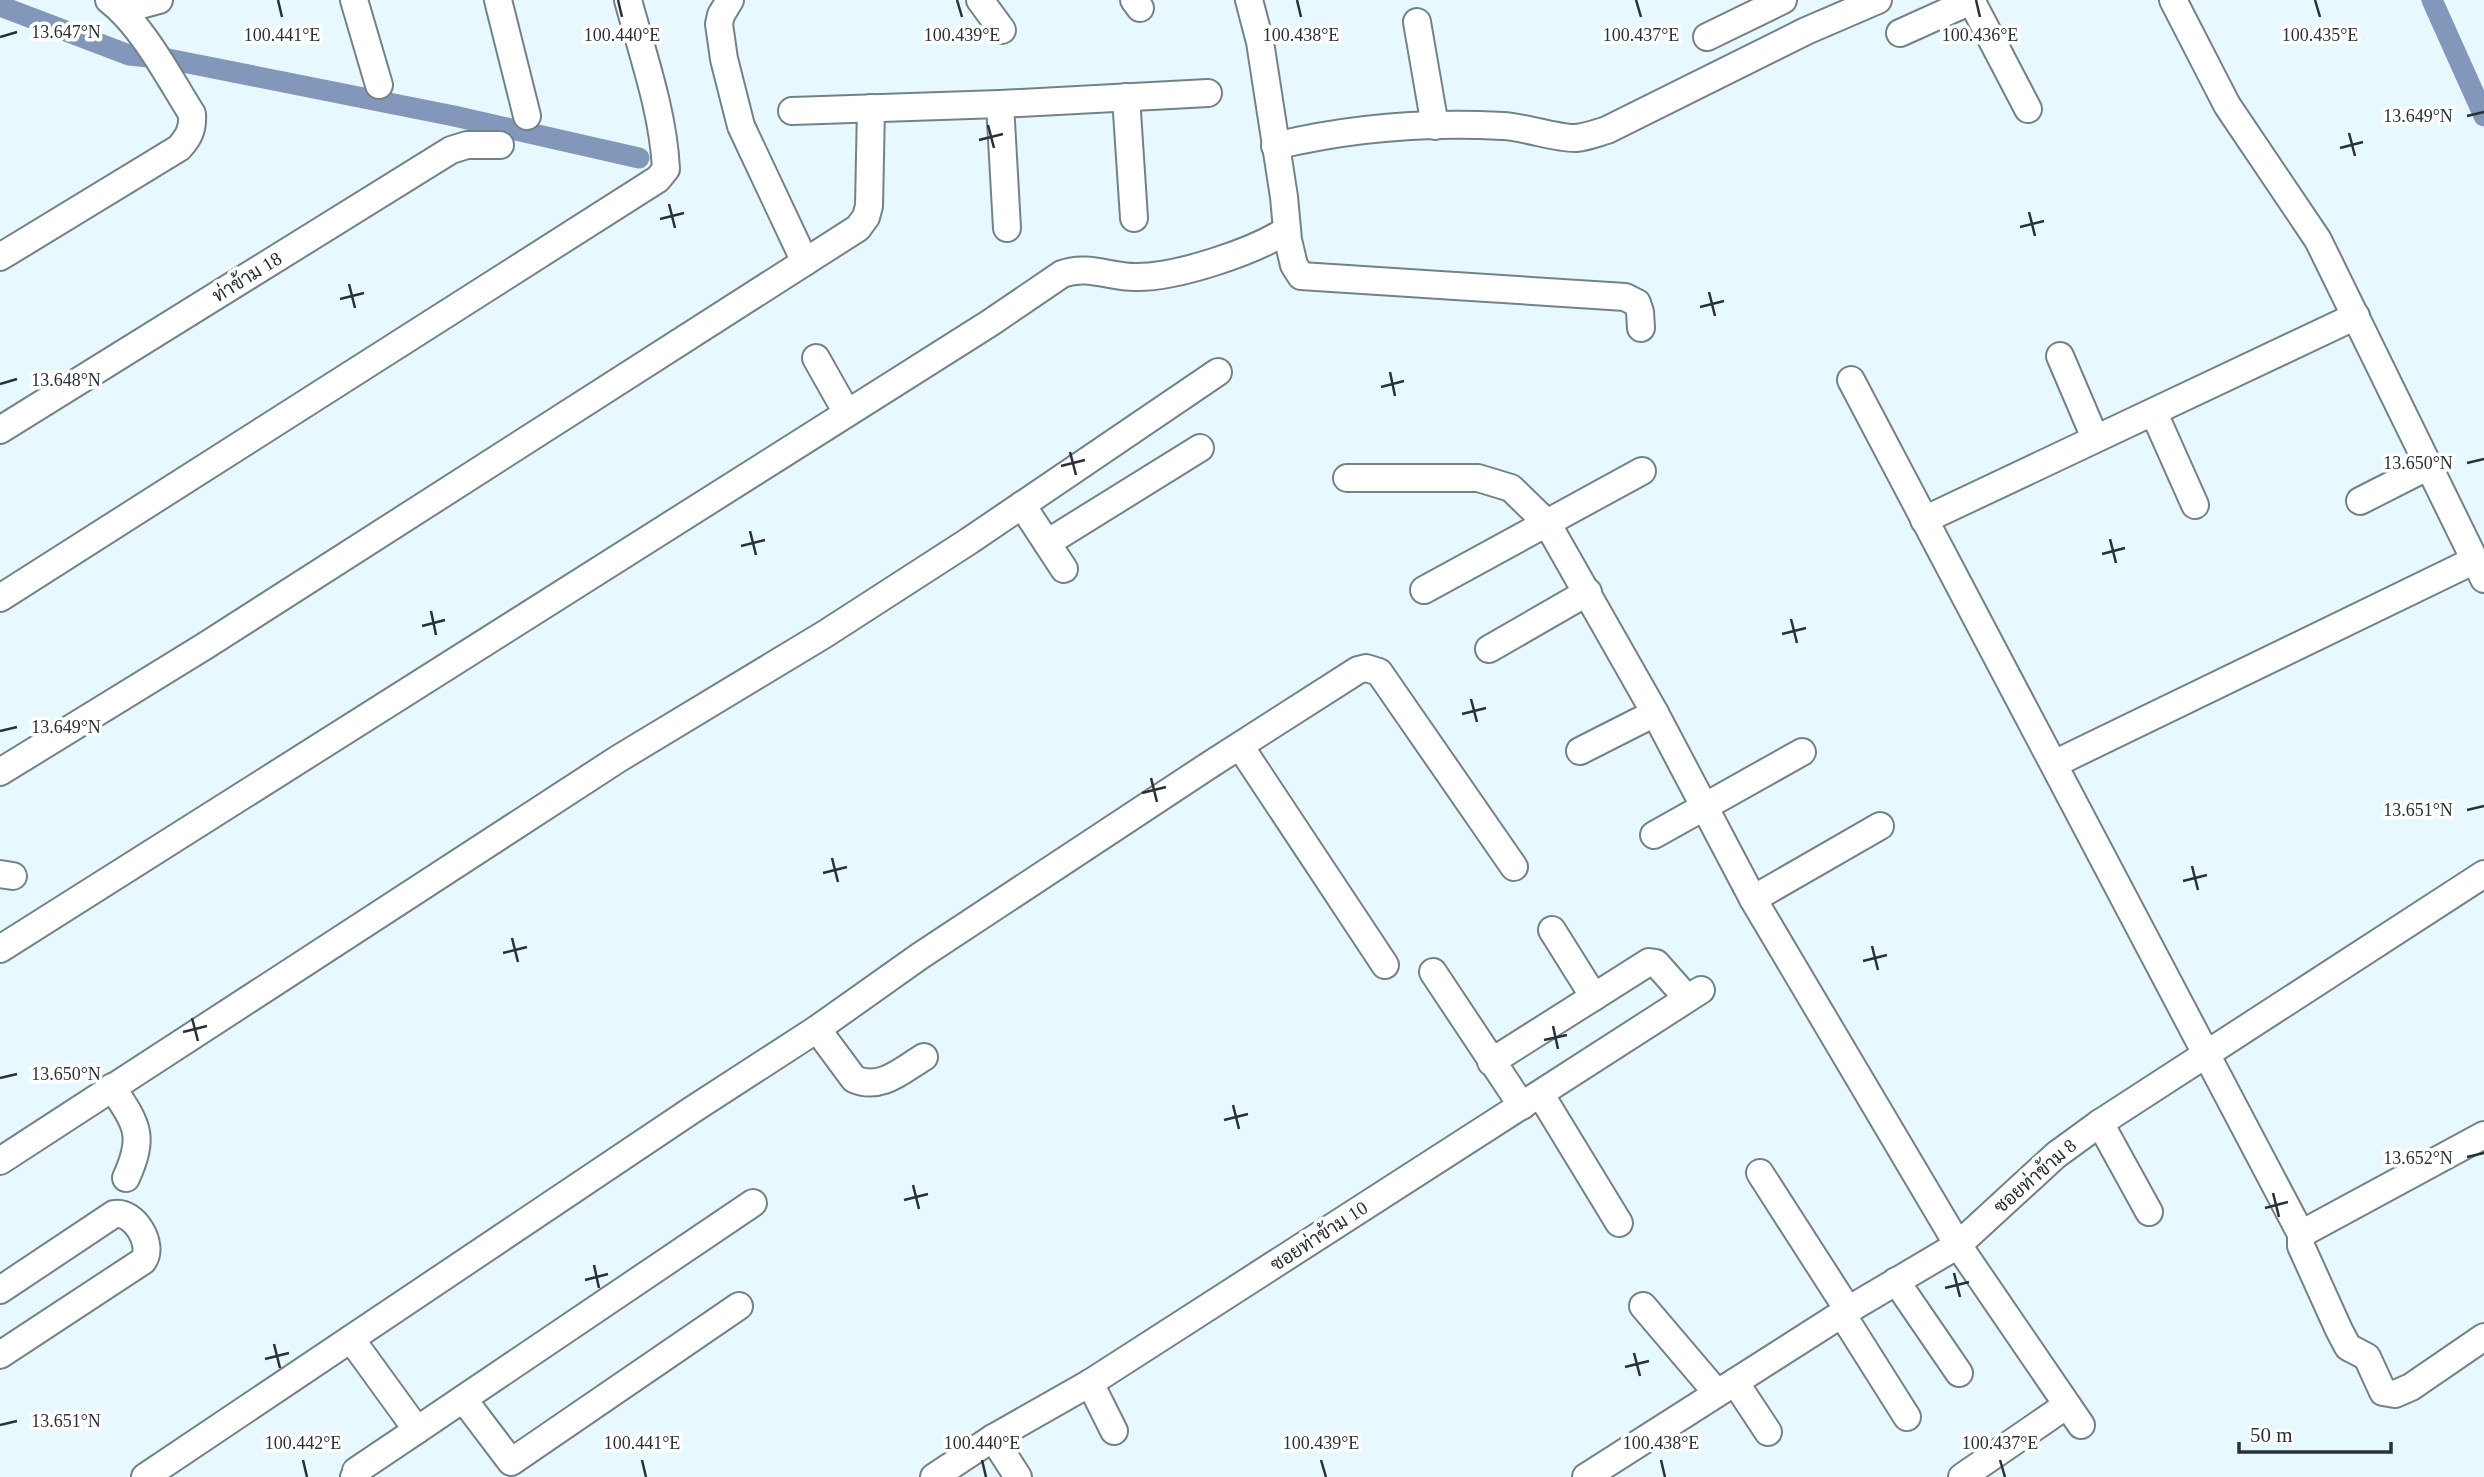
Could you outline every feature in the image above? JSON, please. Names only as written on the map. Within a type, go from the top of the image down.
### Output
[{"type":"street","points":[[115,5],[159,0]]},
{"type":"street","points":[[354,0],[379,85]]},
{"type":"street","points":[[498,0],[527,116]]},
{"type":"street","points":[[0,598],[658,179],[666,169],[665,152],[657,108],[628,0]]},
{"type":"street","points":[[730,0],[719,24],[724,59],[741,126],[805,262]]},
{"type":"street","points":[[980,0],[1002,30]]},
{"type":"street","points":[[1249,0],[1260,42],[1287,230],[1294,265],[1301,276],[1625,297],[1637,303],[1641,328]]},
{"type":"street","points":[[1707,37],[1783,0]]},
{"type":"street","points":[[1791,0],[1806,31]]},
{"type":"street","points":[[1275,146],[1317,136],[1372,129],[1435,126],[1503,126],[1574,138],[1588,136],[1607,130],[1806,31],[1878,0]]},
{"type":"street","points":[[1900,33],[1971,0],[2028,109]]},
{"type":"street","points":[[2054,764],[2477,552],[2429,466],[2318,240],[2227,105],[2173,0]]},
{"type":"street","points":[[0,257],[179,148],[189,136],[192,114],[158,60],[115,5]]},
{"type":"street","points":[[1417,22],[1435,126]]},
{"type":"street","points":[[792,111],[1208,93]]},
{"type":"street","points":[[1126,97],[1135,218]]},
{"type":"street","points":[[1000,104],[1007,228]]},
{"type":"street","points":[[0,772],[205,646],[858,228],[866,217],[869,206],[871,108]]},
{"type":"street","name":"ท่าข้าม 18","points":[[0,430],[452,150],[467,145],[500,145]]},
{"type":"street","points":[[0,949],[990,323],[1062,274],[1073,270],[1135,277],[1154,276],[1193,268],[1274,238],[1287,230]]},
{"type":"street","points":[[1924,520],[2356,316]]},
{"type":"street","points":[[2060,356],[2095,438]]},
{"type":"street","points":[[816,358],[847,412]]},
{"type":"street","points":[[0,1161],[606,766],[825,634],[1218,372]]},
{"type":"street","points":[[1851,380],[2301,1234],[2301,1246],[2348,1347],[2367,1357],[2383,1392],[2395,1395],[2410,1388],[2484,1337]]},
{"type":"street","points":[[2154,413],[2195,505]]},
{"type":"street","points":[[1047,543],[1200,448]]},
{"type":"street","points":[[2360,501],[2429,466]]},
{"type":"street","points":[[1424,590],[1642,471]]},
{"type":"street","points":[[1347,478],[1487,480],[1511,488],[1547,523],[1655,713],[1753,899],[1958,1245],[2074,1415],[1962,1477]]},
{"type":"street","points":[[1022,505],[1065,569]]},
{"type":"street","points":[[1489,649],[1588,592]]},
{"type":"street","points":[[145,1477],[817,1029],[920,956],[1358,670],[1375,669],[1379,672],[1514,867]]},
{"type":"street","points":[[1580,751],[1655,713]]},
{"type":"street","points":[[1240,746],[1385,965]]},
{"type":"street","points":[[1654,835],[1802,752]]},
{"type":"street","points":[[1753,899],[1880,826]]},
{"type":"street","name":"ซอยท่าข้าม 8","points":[[1597,1474],[1845,1312],[1958,1245],[2056,1155],[2100,1123],[2484,874]]},
{"type":"street","points":[[1491,1062],[1594,997],[1552,930]]},
{"type":"street","name":"ซอยท่าข้าม 10","points":[[934,1477],[993,1438],[1090,1383],[1694,994],[1656,963],[1649,962],[1594,997]]},
{"type":"street","points":[[1433,972],[1491,1062],[1531,1100],[1619,1223]]},
{"type":"street","points":[[817,1029],[854,1079],[859,1081],[871,1084],[885,1081],[924,1057]]},
{"type":"street","points":[[112,1087],[135,1124],[137,1144],[126,1178]]},
{"type":"street","points":[[2100,1123],[2149,1212]]},
{"type":"street","points":[[2301,1234],[2484,1135]]},
{"type":"street","points":[[1760,1173],[1907,1417]]},
{"type":"street","points":[[356,1477],[356,1471],[753,1203]]},
{"type":"street","points":[[0,1290],[114,1214],[122,1212],[129,1215],[148,1245],[144,1261],[0,1355]]},
{"type":"street","points":[[1896,1281],[1959,1373]]},
{"type":"street","points":[[464,1400],[516,1469],[739,1306]]},
{"type":"street","points":[[1643,1306],[1768,1432]]},
{"type":"street","points":[[351,1339],[417,1430]]},
{"type":"street","points":[[1090,1383],[1114,1431]]},
{"type":"street","points":[[993,1438],[1018,1477]]},
{"type":"waterway","points":[[2432,0],[2484,116]]},
{"type":"waterway","points":[[0,6],[129,55],[168,59],[454,116],[639,158]]}]
